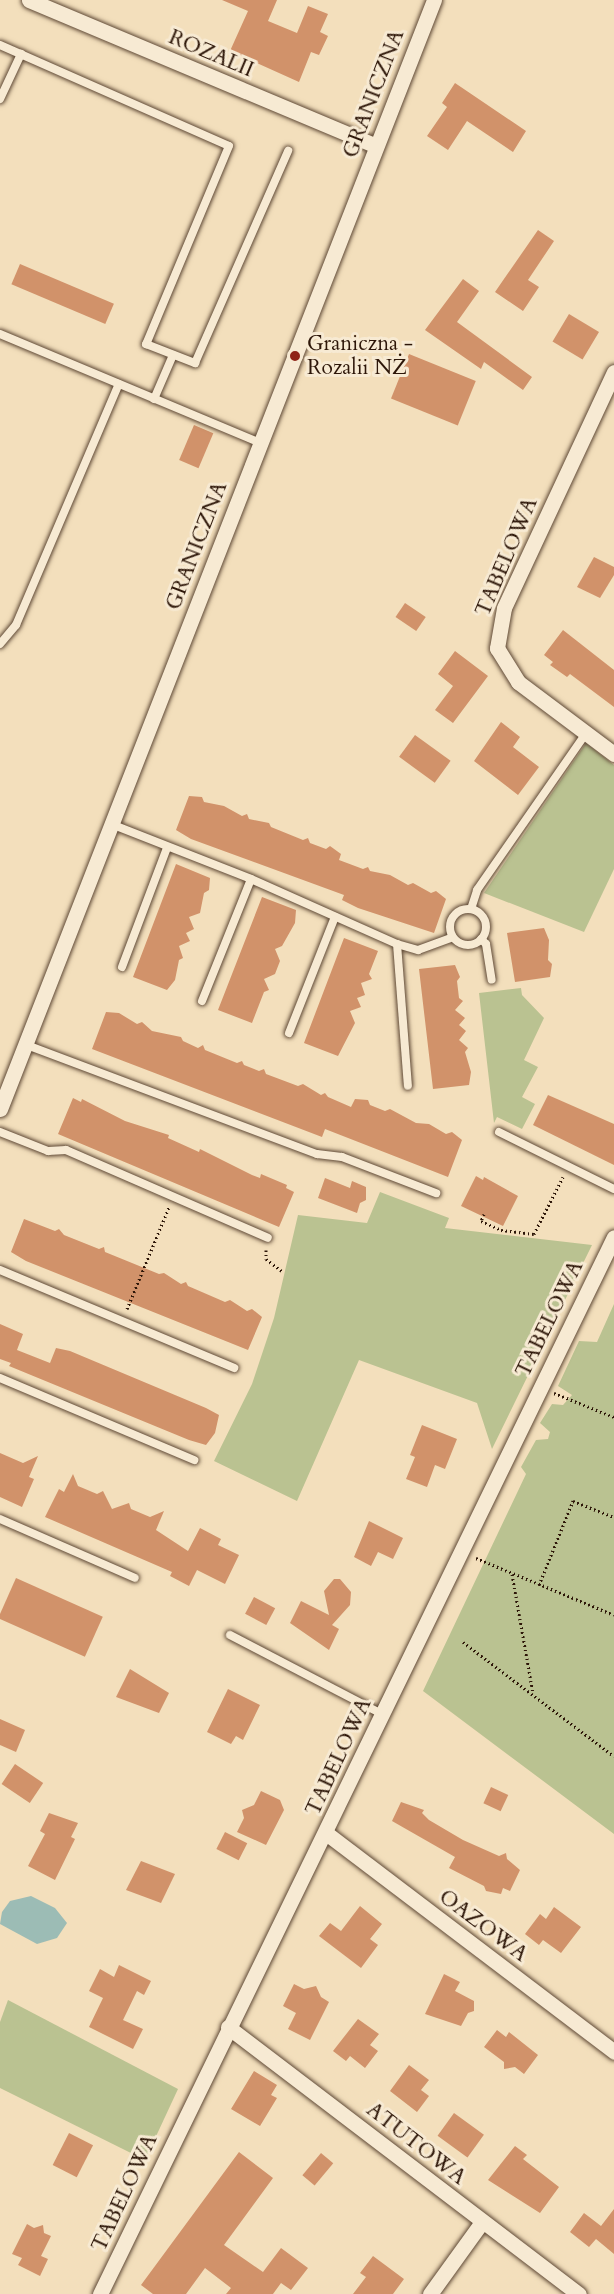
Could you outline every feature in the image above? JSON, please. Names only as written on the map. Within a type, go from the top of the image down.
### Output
[{"type":"street","name":"ROZALII","points":[[29,0],[376,146]]},
{"type":"street","name":"GRANICZNA","points":[[0,1108],[434,0]]},
{"type":"street","name":"TABELOWA","points":[[614,372],[504,608],[497,634],[501,660],[518,682],[614,753]]},
{"type":"street","name":"TABELOWA","points":[[100,2294],[228,2026],[326,1833],[614,1237]]},
{"type":"street","name":"OAZOWA","points":[[326,1833],[614,2052]]},
{"type":"street","name":"ATUTOWA","points":[[228,2026],[579,2294]]},
{"type":"street","points":[[430,2294],[482,2222]]},
{"type":"lane","points":[[0,45],[229,146],[146,344],[173,355],[195,363],[288,151]]},
{"type":"lane","points":[[0,99],[21,54]]},
{"type":"lane","points":[[0,333],[260,443]]},
{"type":"lane","points":[[154,399],[173,355]]},
{"type":"lane","points":[[0,644],[16,625],[119,384]]},
{"type":"lane","points":[[471,909],[477,890],[586,733]]},
{"type":"lane","points":[[111,824],[167,848],[251,879],[397,944],[418,950],[453,937],[469,945],[481,939],[486,930],[484,919],[471,909],[460,911],[452,919],[453,937]]},
{"type":"lane","points":[[122,967],[167,848]]},
{"type":"lane","points":[[202,1000],[251,879]]},
{"type":"lane","points":[[289,1033],[335,917]]},
{"type":"lane","points":[[481,939],[486,944],[492,980]]},
{"type":"lane","points":[[397,944],[408,1086]]},
{"type":"lane","points":[[24,1044],[317,1154],[342,1157],[436,1193]]},
{"type":"lane","points":[[0,1132],[48,1151],[66,1150],[268,1238]]},
{"type":"lane","points":[[499,1132],[614,1189]]},
{"type":"lane","points":[[0,1270],[234,1368]]},
{"type":"lane","points":[[0,1378],[194,1460]]},
{"type":"lane","points":[[0,1519],[135,1578]]},
{"type":"lane","points":[[230,1635],[382,1714]]},
{"type":"path","points":[[484,1214],[481,1221],[501,1230],[534,1234],[568,1166]]},
{"type":"path","points":[[121,1321],[173,1197]]},
{"type":"path","points":[[268,1238],[266,1259],[283,1272]]},
{"type":"path","points":[[541,1387],[614,1417]]},
{"type":"path","points":[[539,1585],[573,1502],[614,1517]]},
{"type":"path","points":[[484,1562],[614,1615]]},
{"type":"path","points":[[512,1574],[533,1694]]},
{"type":"path","points":[[463,1642],[614,1756]]},
{"type":"green space","points":[[586,743],[614,765],[614,869],[584,932],[484,893]]},
{"type":"green space","points":[[521,988],[522,995],[544,1018],[524,1060],[538,1067],[522,1097],[535,1104],[522,1129],[497,1117],[494,1123],[479,993]]},
{"type":"green space","points":[[380,1192],[449,1218],[445,1228],[592,1245],[492,1449],[477,1403],[359,1360],[297,1501],[214,1461],[252,1384],[274,1318],[298,1215],[367,1223]]},
{"type":"green space","points":[[614,1304],[614,1834],[423,1691],[526,1474],[521,1467],[536,1440],[548,1439],[550,1432],[540,1423],[552,1404],[563,1405],[572,1395],[558,1386],[579,1341],[597,1342]]},
{"type":"green space","points":[[8,2000],[178,2089],[145,2160],[0,2088],[0,2022]]},
{"type":"water","points":[[31,1896],[55,1908],[67,1923],[57,1938],[37,1944],[0,1924],[2,1912],[10,1901]]},
{"type":"building","points":[[222,0],[277,0],[268,21],[297,33],[308,6],[328,14],[320,32],[328,36],[319,55],[311,52],[299,82],[230,51],[248,11]]},
{"type":"building","points":[[455,83],[526,131],[513,152],[467,121],[448,150],[427,136],[447,107],[442,103]]},
{"type":"building","points":[[538,230],[554,241],[528,280],[539,287],[523,311],[495,292]]},
{"type":"building","points":[[20,264],[114,304],[105,324],[11,284]]},
{"type":"building","points":[[463,279],[479,291],[457,322],[532,377],[523,390],[484,362],[481,369],[425,330]]},
{"type":"building","points":[[569,314],[599,332],[583,359],[553,341]]},
{"type":"building","points":[[409,354],[476,381],[458,425],[391,399]]},
{"type":"building","points":[[194,425],[213,433],[198,468],[179,460]]},
{"type":"building","points":[[594,557],[614,567],[614,575],[600,598],[577,587]]},
{"type":"building","points":[[405,603],[426,617],[416,631],[395,617]]},
{"type":"building","points":[[563,630],[614,670],[614,707],[570,674],[567,677],[550,665],[553,662],[544,655]]},
{"type":"building","points":[[455,651],[488,676],[453,723],[435,710],[453,686],[438,674]]},
{"type":"building","points":[[501,722],[520,737],[513,747],[539,767],[518,795],[474,761]]},
{"type":"building","points":[[415,735],[451,761],[435,783],[399,757]]},
{"type":"building","points":[[189,796],[202,797],[204,802],[224,806],[242,816],[247,814],[249,819],[269,823],[271,827],[303,840],[308,838],[310,843],[326,849],[330,846],[341,854],[339,860],[363,869],[368,867],[370,871],[390,875],[408,885],[413,883],[431,893],[436,891],[446,899],[434,933],[358,908],[342,900],[344,895],[191,839],[176,830]]},
{"type":"building","points":[[176,864],[210,878],[209,890],[204,893],[200,913],[189,917],[194,929],[186,933],[190,941],[179,946],[183,958],[179,960],[175,980],[167,990],[133,977]]},
{"type":"building","points":[[262,897],[296,910],[295,923],[282,946],[275,949],[280,961],[275,974],[264,979],[269,990],[264,992],[252,1023],[218,1010]]},
{"type":"building","points":[[544,928],[549,940],[548,960],[552,964],[550,977],[515,982],[507,933]]},
{"type":"building","points":[[344,938],[378,951],[369,974],[372,979],[361,983],[365,995],[357,998],[361,1007],[350,1011],[355,1023],[338,1056],[304,1043]]},
{"type":"building","points":[[455,965],[460,977],[457,981],[459,998],[463,1001],[455,1010],[465,1018],[459,1025],[466,1031],[459,1040],[468,1048],[465,1052],[471,1072],[469,1085],[433,1089],[419,969]]},
{"type":"building","points":[[106,1012],[119,1013],[137,1024],[142,1022],[152,1031],[181,1037],[183,1041],[198,1048],[203,1045],[205,1050],[237,1063],[242,1061],[244,1065],[259,1071],[264,1069],[266,1074],[298,1086],[303,1084],[321,1095],[325,1093],[328,1097],[351,1107],[355,1099],[368,1100],[370,1105],[385,1111],[390,1109],[416,1123],[429,1124],[446,1134],[452,1132],[462,1140],[448,1177],[325,1129],[322,1137],[92,1049]]},
{"type":"building","points":[[548,1095],[614,1124],[614,1165],[533,1125]]},
{"type":"building","points":[[73,1098],[81,1102],[82,1099],[125,1121],[169,1135],[168,1138],[199,1152],[200,1149],[252,1175],[260,1178],[261,1174],[287,1185],[286,1188],[294,1192],[279,1227],[58,1134]]},
{"type":"building","points":[[476,1176],[483,1180],[484,1177],[518,1196],[503,1226],[461,1206]]},
{"type":"building","points":[[325,1178],[350,1188],[352,1181],[366,1187],[366,1200],[360,1203],[357,1213],[318,1198]]},
{"type":"building","points":[[24,1219],[55,1231],[59,1229],[64,1235],[99,1249],[104,1247],[105,1252],[159,1274],[164,1273],[181,1284],[186,1282],[188,1286],[225,1302],[230,1300],[247,1311],[252,1309],[262,1317],[248,1350],[26,1261],[11,1252]]},
{"type":"building","points":[[0,1324],[23,1334],[17,1350],[50,1363],[56,1348],[70,1351],[206,1408],[219,1415],[215,1433],[206,1445],[189,1440],[9,1366],[11,1363],[0,1359]]},
{"type":"building","points":[[422,1425],[457,1439],[445,1469],[435,1465],[427,1487],[406,1479],[415,1457],[410,1455]]},
{"type":"building","points":[[0,1453],[23,1463],[38,1456],[29,1477],[34,1479],[22,1507],[0,1497]]},
{"type":"building","points":[[73,1474],[78,1486],[97,1494],[103,1491],[112,1509],[129,1503],[131,1509],[150,1517],[164,1511],[156,1530],[188,1551],[200,1528],[221,1539],[218,1545],[239,1555],[225,1584],[197,1570],[189,1586],[170,1576],[172,1572],[45,1517],[59,1489],[64,1492]]},
{"type":"building","points":[[369,1521],[403,1538],[393,1559],[378,1552],[371,1566],[354,1557]]},
{"type":"building","points":[[16,1578],[103,1617],[85,1657],[0,1619],[0,1614]]},
{"type":"building","points":[[334,1579],[340,1579],[351,1592],[350,1605],[332,1625],[339,1629],[329,1650],[290,1623],[301,1601],[329,1615],[324,1591]]},
{"type":"building","points":[[254,1597],[275,1608],[266,1625],[245,1614]]},
{"type":"building","points":[[130,1669],[169,1693],[159,1713],[116,1697]]},
{"type":"building","points":[[228,1689],[260,1705],[243,1740],[236,1736],[231,1744],[207,1732]]},
{"type":"building","points":[[0,1719],[25,1730],[16,1752],[0,1745]]},
{"type":"building","points":[[15,1764],[43,1783],[30,1803],[2,1784]]},
{"type":"building","points":[[491,1787],[508,1795],[501,1811],[483,1803]]},
{"type":"building","points":[[261,1791],[280,1800],[284,1810],[266,1845],[237,1832],[244,1818],[242,1810],[254,1805]]},
{"type":"building","points":[[401,1802],[424,1810],[422,1813],[429,1820],[463,1840],[499,1856],[506,1853],[507,1859],[520,1870],[510,1891],[503,1888],[501,1894],[486,1891],[484,1886],[449,1868],[455,1857],[392,1821]]},
{"type":"building","points":[[49,1813],[78,1823],[71,1837],[75,1839],[55,1880],[28,1866],[45,1834],[40,1831]]},
{"type":"building","points":[[225,1832],[247,1843],[239,1860],[216,1849]]},
{"type":"building","points":[[141,1861],[175,1874],[161,1903],[126,1890]]},
{"type":"building","points":[[360,1906],[382,1924],[370,1939],[378,1945],[361,1968],[319,1936],[330,1923],[341,1931]]},
{"type":"building","points":[[554,1907],[581,1927],[561,1953],[543,1940],[539,1945],[525,1934],[540,1914],[546,1919]]},
{"type":"building","points":[[119,1965],[151,1981],[144,1995],[137,1991],[123,2020],[143,2029],[133,2049],[89,2027],[103,1998],[89,1991],[100,1969],[114,1977]]},
{"type":"building","points":[[444,1974],[460,1982],[455,1991],[474,2001],[474,2011],[468,2013],[461,2026],[425,2014]]},
{"type":"building","points":[[294,1984],[304,1989],[316,1986],[321,1997],[329,2002],[310,2040],[288,2029],[296,2013],[283,2006]]},
{"type":"building","points":[[358,2019],[379,2034],[370,2045],[378,2051],[365,2068],[350,2056],[346,2061],[333,2051]]},
{"type":"building","points":[[497,2030],[506,2037],[509,2032],[538,2055],[524,2074],[515,2067],[504,2069],[504,2062],[484,2047]]},
{"type":"building","points":[[409,2065],[429,2080],[421,2090],[429,2096],[417,2112],[390,2091]]},
{"type":"building","points":[[254,2071],[277,2085],[271,2095],[277,2098],[260,2126],[231,2109]]},
{"type":"building","points":[[454,2113],[484,2135],[467,2157],[438,2136]]},
{"type":"building","points":[[69,2133],[93,2145],[77,2177],[53,2165]]},
{"type":"building","points":[[515,2146],[527,2155],[523,2159],[559,2187],[540,2213],[488,2180]]},
{"type":"building","points":[[239,2152],[273,2178],[224,2245],[263,2272],[281,2248],[308,2268],[291,2290],[281,2283],[273,2294],[226,2294],[231,2288],[205,2268],[186,2294],[153,2294],[141,2285]]},
{"type":"building","points":[[321,2153],[333,2163],[315,2185],[302,2175]]},
{"type":"building","points":[[614,2209],[614,2254],[596,2239],[589,2247],[570,2232],[584,2213],[601,2226]]},
{"type":"building","points":[[27,2224],[34,2228],[43,2225],[44,2233],[51,2236],[41,2256],[48,2259],[40,2276],[18,2265],[22,2258],[12,2254]]},
{"type":"building","points":[[373,2256],[404,2279],[393,2294],[353,2294],[366,2277],[360,2273]]},
{"type":"place","name":"Graniczna - Rozalii NŻ","points":[[295,356]]}]
